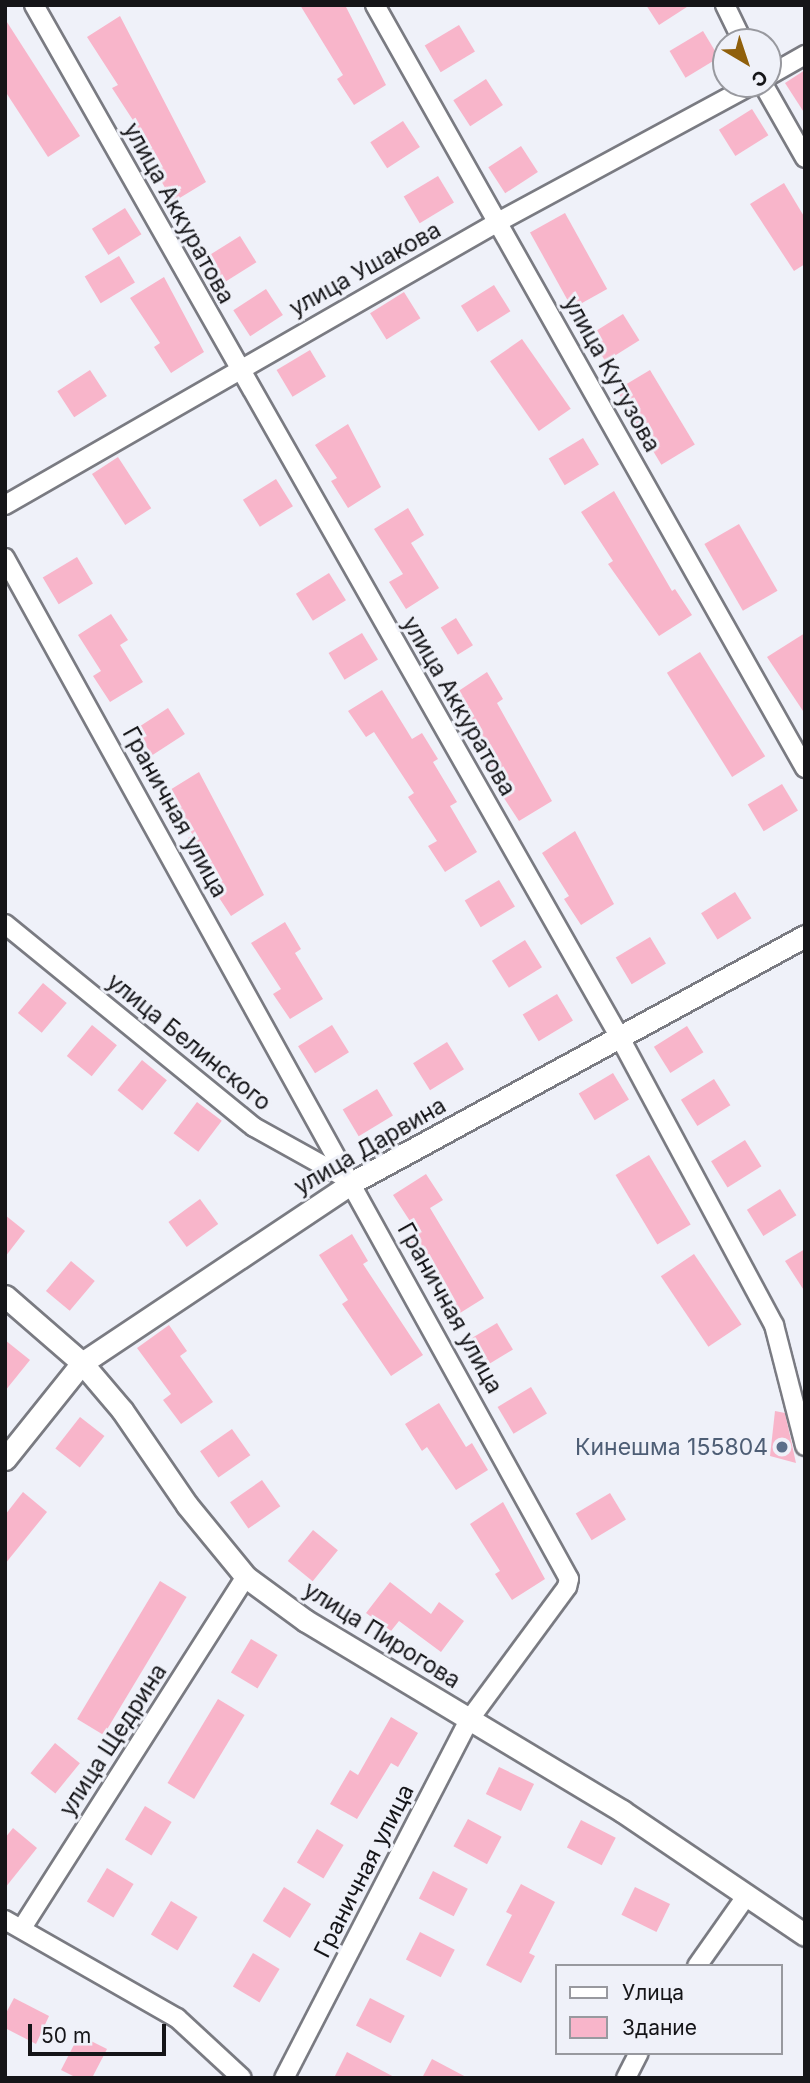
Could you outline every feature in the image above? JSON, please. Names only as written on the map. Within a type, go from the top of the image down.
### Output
[{"type":"street","name":"улица Аккуратова","points":[[34,5],[619,1036],[774,1325],[805,1446]]},
{"type":"street","name":"улица Кутузова","points":[[375,5],[805,768]]},
{"type":"street","points":[[725,5],[736,28]]},
{"type":"street","points":[[782,68],[805,55]]},
{"type":"street","name":"улица Ушакова","points":[[5,505],[239,368],[498,222],[727,98]]},
{"type":"street","points":[[771,98],[805,158]]},
{"type":"street","name":"Граничная улица","points":[[5,558],[353,1182],[569,1579],[568,1587],[470,1720],[284,2078]]},
{"type":"street","name":"улица Белинского","points":[[5,925],[254,1127],[353,1182]]},
{"type":"street","name":"улица Дарвина","points":[[5,1459],[82,1363],[353,1182],[805,936]]},
{"type":"street","name":"улица Пирогова","points":[[5,1296],[82,1363],[122,1410],[187,1505],[246,1577],[306,1620],[622,1811],[805,1935]]},
{"type":"street","name":"улица Щедрина","points":[[14,1924],[246,1577]]},
{"type":"street","points":[[698,1964],[747,1895]]},
{"type":"street","points":[[14,1924],[177,2018],[242,2078]]},
{"type":"street","points":[[626,2078],[638,2055]]},
{"type":"building","points":[[300,5],[345,5],[386,85],[354,105],[337,79],[343,75]]},
{"type":"building","points":[[646,5],[690,5],[659,25]]},
{"type":"building","points":[[120,16],[206,182],[173,202],[135,134],[140,131],[112,88],[118,85],[87,37]]},
{"type":"building","points":[[5,19],[80,136],[48,157],[5,91]]},
{"type":"building","points":[[459,25],[475,52],[441,72],[425,46]]},
{"type":"building","points":[[703,31],[712,46],[712,62],[686,78],[670,51]]},
{"type":"building","points":[[805,70],[805,114],[785,83]]},
{"type":"building","points":[[486,79],[503,105],[470,126],[453,100]]},
{"type":"building","points":[[752,109],[768,135],[735,156],[719,130]]},
{"type":"building","points":[[403,121],[420,147],[387,168],[370,142]]},
{"type":"building","points":[[521,146],[538,172],[505,193],[488,167]]},
{"type":"building","points":[[438,176],[454,203],[420,223],[404,197]]},
{"type":"building","points":[[784,183],[805,218],[805,264],[794,271],[750,204]]},
{"type":"building","points":[[125,208],[141,234],[108,255],[92,229]]},
{"type":"building","points":[[565,213],[607,289],[572,308],[530,232]]},
{"type":"building","points":[[240,236],[256,262],[223,283],[207,257]]},
{"type":"building","points":[[119,256],[135,283],[101,303],[85,277]]},
{"type":"building","points":[[164,277],[204,352],[171,373],[154,347],[160,343],[130,298]]},
{"type":"building","points":[[494,285],[510,311],[477,332],[461,306]]},
{"type":"building","points":[[266,289],[283,315],[250,336],[233,310]]},
{"type":"building","points":[[404,292],[420,318],[387,339],[370,313]]},
{"type":"building","points":[[623,314],[639,340],[606,361],[589,335]]},
{"type":"building","points":[[522,339],[571,409],[539,431],[490,361]]},
{"type":"building","points":[[310,350],[326,377],[293,397],[277,370]]},
{"type":"building","points":[[90,370],[107,396],[74,417],[57,391]]},
{"type":"building","points":[[650,370],[695,445],[661,465],[617,390]]},
{"type":"building","points":[[348,424],[381,487],[348,508],[331,481],[337,478],[315,445]]},
{"type":"building","points":[[583,438],[599,465],[565,485],[549,459]]},
{"type":"building","points":[[118,457],[151,508],[125,525],[92,474]]},
{"type":"building","points":[[276,479],[293,506],[260,527],[243,500]]},
{"type":"building","points":[[614,491],[672,591],[675,589],[692,615],[659,636],[608,564],[613,561],[581,512]]},
{"type":"building","points":[[408,508],[424,535],[411,543],[439,588],[406,609],[389,582],[403,574],[374,529]]},
{"type":"building","points":[[739,524],[778,591],[743,611],[704,544]]},
{"type":"building","points":[[77,557],[93,584],[59,604],[43,578]]},
{"type":"building","points":[[329,573],[346,600],[313,621],[296,594]]},
{"type":"building","points":[[111,614],[128,640],[120,645],[143,682],[110,702],[93,676],[101,671],[78,635]]},
{"type":"building","points":[[456,618],[473,645],[458,655],[441,628]]},
{"type":"building","points":[[362,633],[378,660],[345,680],[329,653]]},
{"type":"building","points":[[805,633],[805,714],[767,657]]},
{"type":"building","points":[[700,652],[765,756],[732,777],[667,673]]},
{"type":"building","points":[[487,672],[503,699],[497,703],[552,801],[519,821],[502,795],[507,792],[478,747],[486,742],[454,694]]},
{"type":"building","points":[[382,690],[412,739],[422,733],[438,759],[433,762],[457,802],[450,806],[477,852],[445,872],[428,846],[437,841],[408,797],[414,793],[374,732],[366,737],[348,711]]},
{"type":"building","points":[[168,708],[185,734],[152,755],[135,729]]},
{"type":"building","points":[[199,772],[264,895],[231,916],[214,890],[220,886],[188,838],[193,835],[165,793]]},
{"type":"building","points":[[782,784],[798,811],[764,831],[748,805]]},
{"type":"building","points":[[575,831],[614,904],[581,925],[564,899],[569,896],[542,853]]},
{"type":"building","points":[[499,880],[515,907],[481,927],[465,901]]},
{"type":"building","points":[[735,892],[751,918],[718,939],[701,913]]},
{"type":"building","points":[[285,922],[301,949],[295,953],[323,999],[290,1019],[273,994],[281,989],[251,943]]},
{"type":"building","points":[[650,937],[666,964],[632,984],[616,958]]},
{"type":"building","points":[[525,940],[542,967],[509,988],[492,961]]},
{"type":"building","points":[[43,983],[67,1003],[42,1033],[18,1013]]},
{"type":"building","points":[[557,994],[573,1021],[539,1041],[523,1015]]},
{"type":"building","points":[[92,1025],[117,1045],[92,1076],[67,1056]]},
{"type":"building","points":[[332,1025],[349,1052],[315,1073],[298,1046]]},
{"type":"building","points":[[687,1026],[703,1052],[670,1073],[654,1047]]},
{"type":"building","points":[[447,1042],[464,1069],[430,1090],[413,1063]]},
{"type":"building","points":[[142,1060],[167,1080],[142,1110],[117,1090]]},
{"type":"building","points":[[613,1073],[629,1100],[595,1120],[579,1094]]},
{"type":"building","points":[[714,1079],[730,1105],[697,1126],[681,1100]]},
{"type":"building","points":[[377,1089],[393,1116],[359,1136],[343,1110]]},
{"type":"building","points":[[197,1102],[222,1121],[198,1152],[174,1133]]},
{"type":"building","points":[[745,1140],[761,1166],[728,1187],[711,1161]]},
{"type":"building","points":[[649,1155],[691,1224],[657,1245],[616,1175]]},
{"type":"building","points":[[426,1174],[443,1200],[430,1208],[484,1298],[452,1318],[406,1244],[419,1235],[393,1195]]},
{"type":"building","points":[[780,1189],[796,1215],[763,1236],[747,1210]]},
{"type":"building","points":[[200,1199],[218,1224],[187,1247],[168,1222]]},
{"type":"building","points":[[5,1215],[25,1231],[5,1257]]},
{"type":"building","points":[[352,1234],[368,1261],[363,1264],[423,1355],[391,1376],[342,1304],[348,1300],[319,1255]]},
{"type":"building","points":[[805,1249],[805,1292],[785,1261]]},
{"type":"building","points":[[694,1254],[742,1324],[708,1347],[661,1276]]},
{"type":"building","points":[[71,1261],[95,1281],[70,1311],[46,1291]]},
{"type":"building","points":[[497,1323],[513,1350],[480,1370],[464,1343]]},
{"type":"building","points":[[169,1325],[187,1351],[180,1356],[213,1402],[181,1424],[163,1400],[171,1394],[137,1348]]},
{"type":"building","points":[[5,1340],[30,1360],[5,1391]]},
{"type":"building","points":[[531,1387],[547,1414],[514,1434],[498,1407]]},
{"type":"building","points":[[439,1403],[466,1447],[472,1443],[488,1470],[456,1490],[427,1447],[422,1451],[405,1424]]},
{"type":"building","points":[[775,1411],[785,1413],[796,1463],[770,1456]]},
{"type":"building","points":[[80,1417],[104,1436],[80,1468],[55,1449]]},
{"type":"building","points":[[232,1429],[250,1455],[218,1478],[200,1451]]},
{"type":"building","points":[[262,1480],[280,1506],[248,1529],[230,1502]]},
{"type":"building","points":[[23,1492],[47,1512],[5,1564],[5,1515]]},
{"type":"building","points":[[610,1493],[626,1520],[592,1540],[576,1514]]},
{"type":"building","points":[[503,1502],[545,1579],[512,1600],[495,1574],[500,1571],[470,1524]]},
{"type":"building","points":[[313,1530],[338,1550],[313,1581],[288,1561]]},
{"type":"building","points":[[160,1581],[187,1597],[104,1735],[77,1719]]},
{"type":"building","points":[[390,1582],[431,1614],[439,1602],[464,1621],[441,1652],[399,1621],[391,1631],[366,1613]]},
{"type":"building","points":[[251,1639],[278,1655],[257,1688],[231,1672]]},
{"type":"building","points":[[218,1699],[245,1715],[194,1799],[168,1783]]},
{"type":"building","points":[[391,1717],[418,1733],[398,1767],[391,1763],[357,1819],[330,1804],[350,1770],[358,1775]]},
{"type":"building","points":[[55,1743],[80,1763],[55,1793],[30,1773]]},
{"type":"building","points":[[499,1767],[534,1784],[521,1811],[486,1794]]},
{"type":"building","points":[[145,1806],[172,1822],[151,1855],[125,1839]]},
{"type":"building","points":[[468,1819],[502,1837],[487,1864],[453,1846]]},
{"type":"building","points":[[581,1820],[616,1838],[602,1865],[567,1848]]},
{"type":"building","points":[[13,1828],[37,1848],[5,1888],[5,1838]]},
{"type":"building","points":[[317,1829],[344,1845],[323,1878],[297,1862]]},
{"type":"building","points":[[107,1868],[134,1884],[113,1917],[87,1901]]},
{"type":"building","points":[[433,1871],[468,1889],[454,1916],[419,1899]]},
{"type":"building","points":[[521,1884],[555,1902],[529,1953],[535,1956],[521,1983],[486,1965],[512,1915],[506,1912]]},
{"type":"building","points":[[284,1887],[311,1904],[290,1938],[263,1921]]},
{"type":"building","points":[[635,1887],[670,1904],[656,1932],[621,1915]]},
{"type":"building","points":[[171,1901],[198,1917],[177,1950],[151,1934]]},
{"type":"building","points":[[420,1932],[455,1950],[441,1977],[406,1960]]},
{"type":"building","points":[[253,1953],[280,1969],[259,2002],[233,1986]]},
{"type":"building","points":[[14,1998],[49,2016],[36,2044],[5,2028],[5,2015]]},
{"type":"building","points":[[370,1998],[405,2016],[391,2043],[356,2026]]},
{"type":"building","points":[[79,2035],[107,2049],[92,2078],[77,2078],[61,2070]]},
{"type":"building","points":[[347,2052],[396,2078],[334,2078]]},
{"type":"building","points":[[432,2059],[468,2078],[422,2078]]},
{"type":"place","name":"Кинешма 155804","points":[[782,1447]]}]
